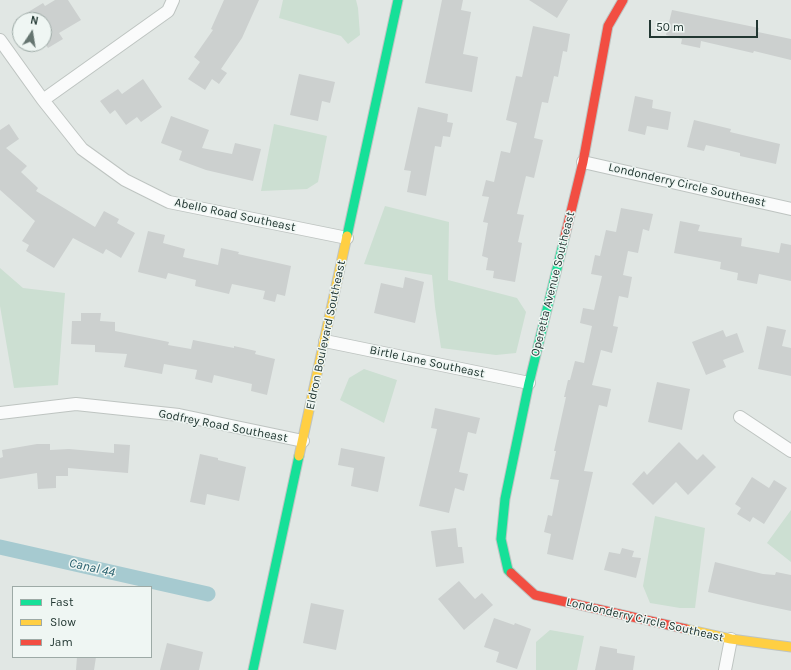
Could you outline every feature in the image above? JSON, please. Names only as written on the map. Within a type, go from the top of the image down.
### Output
[{"type":"street","points":[[43,100],[168,11],[173,0]]},
{"type":"street","name":"Eldron Boulevard Southeast","points":[[253,670],[398,0]]},
{"type":"street","name":"Operetta Avenue Southeast","points":[[508,570],[500,539],[504,507],[529,383],[583,162],[608,26],[623,0]]},
{"type":"street","name":"Abello Road Southeast","points":[[0,40],[43,100],[82,149],[125,180],[169,202],[347,238]]},
{"type":"street","name":"Londonderry Circle Southeast","points":[[583,162],[791,209]]},
{"type":"street","name":"Birtle Lane Southeast","points":[[325,341],[529,383]]},
{"type":"street","name":"Godfrey Road Southeast","points":[[0,413],[76,404],[179,415],[303,441]]},
{"type":"street","points":[[740,416],[791,451]]},
{"type":"street","name":"Londonderry Circle Southeast","points":[[508,570],[535,595],[731,639],[791,647]]},
{"type":"street","points":[[725,670],[731,639]]},
{"type":"green space","points":[[283,0],[356,0],[360,35],[348,44],[341,36],[279,18]]},
{"type":"green space","points":[[274,124],[327,136],[318,182],[307,189],[261,191]]},
{"type":"green space","points":[[385,206],[449,222],[448,280],[517,298],[526,312],[516,353],[496,355],[441,348],[432,275],[364,264]]},
{"type":"green space","points":[[0,268],[23,288],[65,293],[58,385],[14,388],[0,306]]},
{"type":"green space","points":[[364,369],[397,380],[384,423],[340,400],[349,378]]},
{"type":"green space","points":[[791,510],[791,562],[767,543]]},
{"type":"green space","points":[[655,516],[705,528],[695,608],[680,608],[650,603],[643,586]]},
{"type":"green space","points":[[550,630],[584,636],[577,670],[536,670],[536,642]]},
{"type":"building","points":[[55,0],[68,0],[81,20],[59,33],[63,39],[52,46],[52,12],[28,12],[43,3],[45,6]]},
{"type":"building","points":[[224,0],[259,0],[242,38],[221,69],[227,73],[219,84],[212,79],[205,90],[188,79],[200,62],[194,57],[213,30],[211,29]]},
{"type":"building","points":[[442,0],[463,0],[461,10],[471,12],[463,54],[478,57],[472,92],[425,83]]},
{"type":"building","points":[[529,0],[568,0],[557,18]]},
{"type":"building","points":[[672,10],[759,28],[758,32],[791,39],[791,60],[701,41],[700,48],[681,44],[682,39],[666,35]]},
{"type":"building","points":[[533,26],[570,34],[567,52],[563,51],[558,77],[554,76],[548,103],[542,102],[534,138],[543,140],[534,178],[526,176],[517,214],[524,215],[518,242],[522,243],[515,282],[493,278],[494,271],[486,270],[488,258],[482,256],[488,223],[483,222],[489,197],[482,196],[486,180],[494,182],[501,151],[510,153],[517,123],[506,120],[516,76],[522,77]]},
{"type":"building","points":[[299,74],[335,82],[330,103],[322,101],[318,121],[290,115]]},
{"type":"building","points":[[143,79],[162,107],[141,122],[137,117],[126,125],[115,110],[110,114],[100,101],[118,89],[122,94]]},
{"type":"building","points":[[635,96],[653,100],[652,108],[671,112],[668,130],[647,126],[645,135],[628,131]]},
{"type":"building","points":[[418,107],[448,114],[447,122],[453,123],[450,137],[443,136],[441,147],[435,146],[426,196],[407,192],[411,171],[404,170]]},
{"type":"building","points":[[171,116],[209,130],[202,148],[232,154],[235,143],[261,149],[253,181],[206,170],[179,160],[182,151],[161,143]]},
{"type":"building","points":[[694,120],[731,129],[730,132],[780,144],[776,164],[740,156],[740,153],[706,145],[704,151],[687,147]]},
{"type":"building","points":[[9,124],[19,139],[6,148],[27,166],[21,172],[38,188],[36,191],[95,227],[104,211],[119,219],[117,223],[135,233],[121,258],[106,249],[103,254],[73,238],[54,268],[26,251],[29,245],[22,241],[35,221],[0,190],[0,130]]},
{"type":"building","points":[[621,208],[653,214],[649,231],[643,229],[638,253],[628,251],[623,275],[632,277],[628,298],[619,296],[613,326],[618,327],[612,353],[601,350],[592,385],[611,389],[607,407],[599,405],[584,471],[593,472],[573,560],[547,554],[551,534],[544,532],[548,515],[552,516],[559,480],[550,479],[568,380],[570,380],[575,361],[584,363],[592,326],[580,323],[583,308],[594,310],[602,276],[591,274],[595,255],[600,256],[606,230],[616,232]]},
{"type":"building","points":[[680,221],[700,225],[698,231],[742,238],[741,246],[779,253],[781,243],[791,245],[791,281],[759,274],[757,284],[737,280],[738,273],[720,269],[721,262],[674,253]]},
{"type":"building","points":[[148,231],[165,235],[163,243],[185,249],[183,257],[218,265],[221,248],[239,252],[238,254],[291,266],[285,296],[277,294],[275,302],[263,299],[265,291],[232,284],[229,294],[195,286],[196,280],[168,273],[166,279],[138,272]]},
{"type":"building","points":[[405,277],[424,282],[415,323],[374,313],[381,283],[403,288]]},
{"type":"building","points":[[81,313],[101,313],[100,321],[115,322],[115,331],[169,342],[168,345],[191,349],[193,340],[256,351],[255,354],[275,359],[267,395],[251,391],[252,384],[214,375],[212,383],[195,379],[197,370],[164,364],[162,374],[124,367],[127,354],[95,352],[95,345],[71,344],[72,321],[81,321]]},
{"type":"building","points":[[767,326],[786,330],[782,346],[791,348],[791,376],[758,369]]},
{"type":"building","points":[[723,330],[726,337],[737,333],[744,352],[723,360],[726,367],[706,375],[692,342]]},
{"type":"building","points":[[657,382],[690,389],[682,430],[648,422]]},
{"type":"building","points":[[435,408],[480,418],[476,434],[468,432],[459,472],[468,474],[464,491],[455,488],[449,513],[419,506],[437,429],[431,428]]},
{"type":"building","points":[[679,442],[697,460],[703,454],[716,467],[688,495],[676,482],[653,505],[632,484],[644,471],[647,475]]},
{"type":"building","points":[[37,444],[50,444],[50,450],[69,449],[114,453],[114,444],[130,445],[128,473],[68,468],[68,476],[56,476],[56,488],[38,489],[37,473],[0,479],[0,458],[3,457],[2,450]]},
{"type":"building","points":[[341,448],[385,457],[378,492],[351,486],[354,468],[338,465]]},
{"type":"building","points":[[200,454],[246,467],[239,501],[207,494],[205,505],[190,502]]},
{"type":"building","points":[[752,477],[769,488],[774,480],[787,488],[764,524],[753,517],[750,522],[737,514],[741,508],[735,504]]},
{"type":"building","points":[[456,528],[458,547],[462,547],[464,563],[436,567],[431,531]]},
{"type":"building","points":[[622,548],[634,551],[632,557],[641,558],[636,578],[604,570],[609,552],[620,554]]},
{"type":"building","points":[[715,562],[763,574],[775,575],[776,572],[791,575],[791,611],[708,592]]},
{"type":"building","points":[[459,581],[475,599],[482,593],[493,605],[464,630],[438,599]]},
{"type":"building","points":[[311,603],[344,610],[336,650],[303,643]]},
{"type":"building","points":[[494,618],[531,629],[517,669],[496,662],[499,652],[484,647]]},
{"type":"building","points":[[167,643],[203,652],[199,670],[160,670]]},
{"type":"building","points":[[600,646],[617,649],[617,653],[635,656],[633,670],[595,670]]},
{"type":"building","points":[[77,658],[96,658],[94,670],[76,670]]},
{"type":"waterway","name":"Canal 44","points":[[0,547],[208,594]]},
{"type":"traffic: fast","points":[[347,236],[398,0]]},
{"type":"traffic: fast","points":[[511,573],[508,570],[501,539],[505,499],[529,383],[565,236]]},
{"type":"traffic: fast","points":[[253,670],[299,456]]},
{"type":"traffic: slow","points":[[299,456],[347,236]]},
{"type":"traffic: slow","points":[[686,629],[731,639],[791,647]]},
{"type":"traffic: jam","points":[[565,236],[583,162],[608,26],[623,0]]},
{"type":"traffic: jam","points":[[511,573],[535,595],[686,629]]}]
